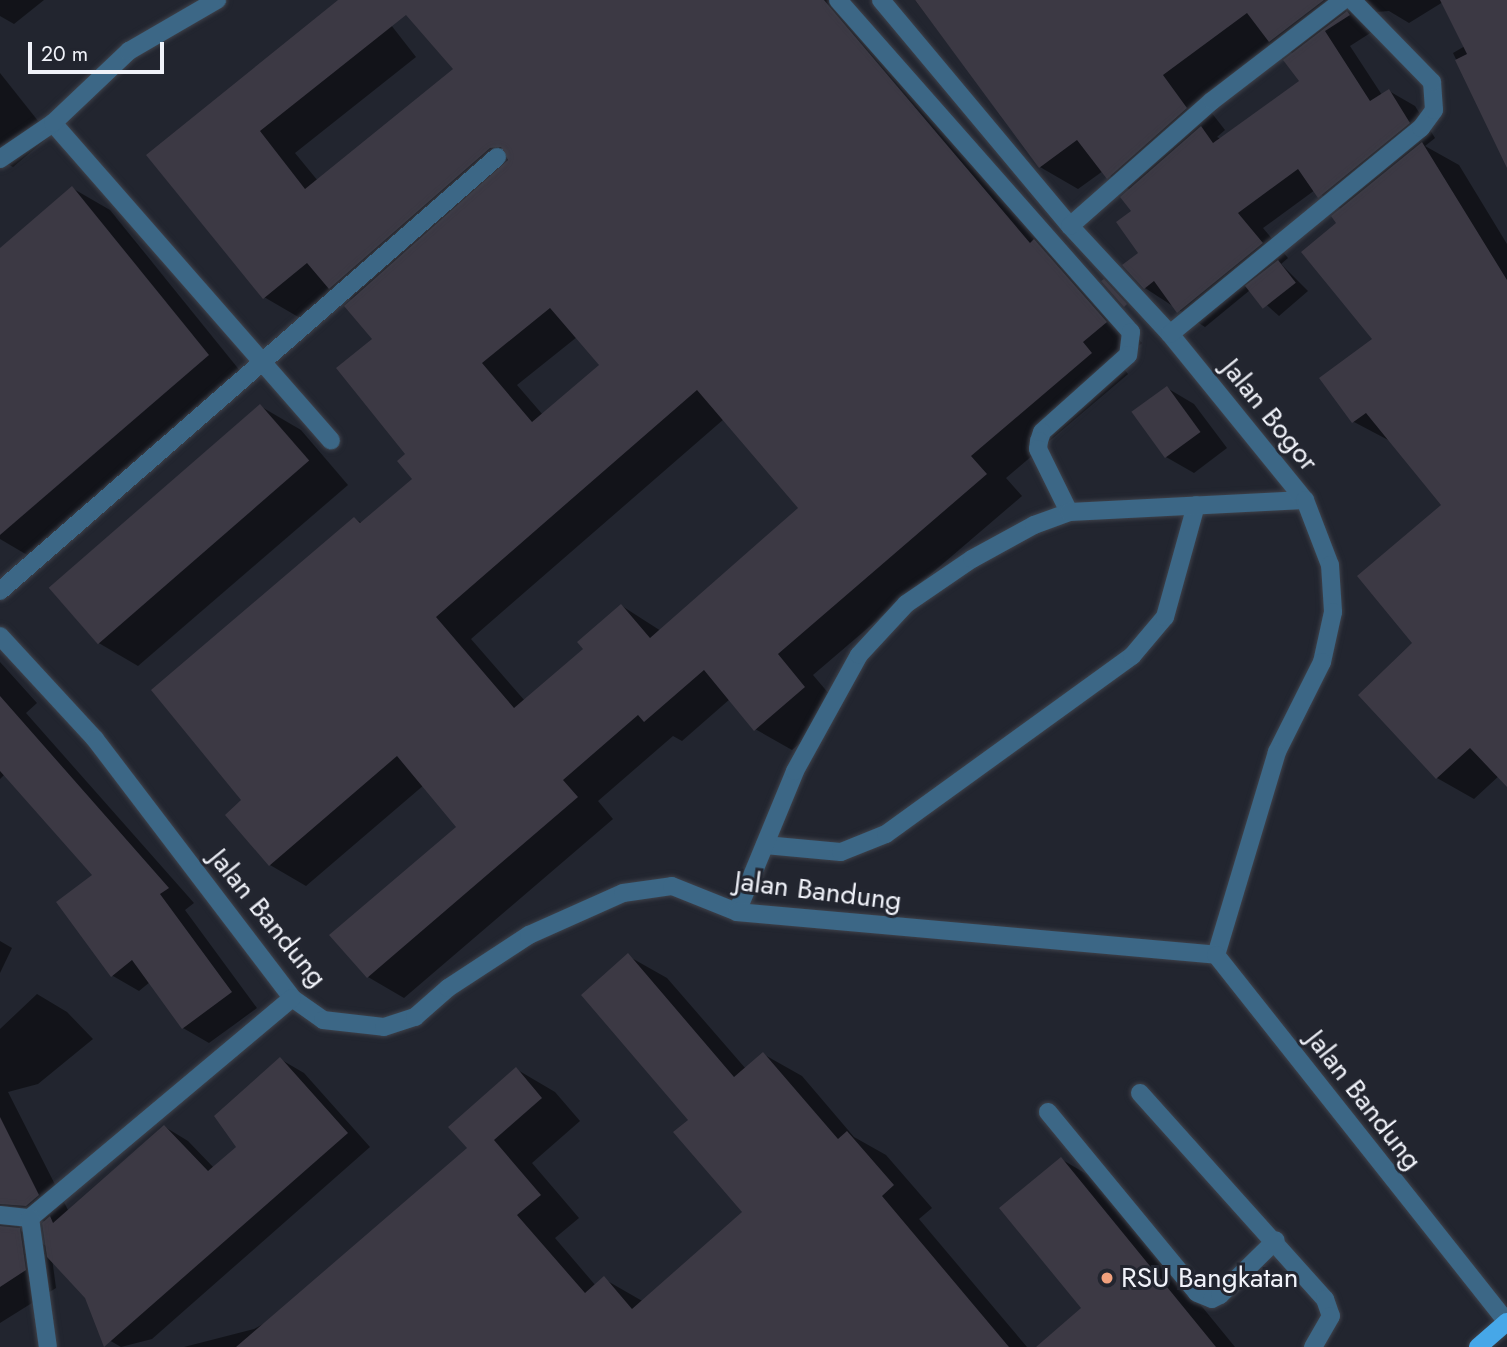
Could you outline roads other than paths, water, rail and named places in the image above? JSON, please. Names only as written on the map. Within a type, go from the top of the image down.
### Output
[{"type":"main road","points":[[1478,1347],[1507,1322]]},
{"type":"street","points":[[0,159],[53,123],[129,51],[217,0]]},
{"type":"street","points":[[838,0],[1131,332],[1128,355],[1042,432],[1038,449],[1069,512]]},
{"type":"street","name":"Jalan Bogor","points":[[881,0],[1070,226],[1170,334],[1305,500],[1331,565],[1333,612],[1322,662],[1277,752],[1216,955]]},
{"type":"street","points":[[1070,226],[1212,101],[1343,0]]},
{"type":"street","points":[[1170,334],[1421,128],[1434,110],[1432,82],[1352,0]]},
{"type":"street","points":[[53,123],[331,440]]},
{"type":"street","points":[[0,591],[497,157]]},
{"type":"street","points":[[737,912],[795,771],[859,655],[906,604],[972,559],[1034,525],[1069,512],[1305,500]]},
{"type":"street","points":[[765,845],[841,852],[886,834],[1132,656],[1165,617],[1196,505]]},
{"type":"street","name":"Jalan Bandung","points":[[0,636],[95,739],[292,998],[323,1020],[384,1027],[415,1017],[448,988],[528,935],[623,893],[672,886],[737,912],[1216,955],[1507,1322]]},
{"type":"street","points":[[0,1215],[30,1218],[292,998]]},
{"type":"street","points":[[1140,1093],[1276,1240],[1325,1299],[1331,1316],[1313,1347]]},
{"type":"street","points":[[1048,1112],[1198,1293],[1212,1298],[1220,1295],[1276,1240]]},
{"type":"street","points":[[30,1218],[48,1347]]},
{"type":"place","name":"RSU Bangkatan","points":[[1107,1278]]}]
